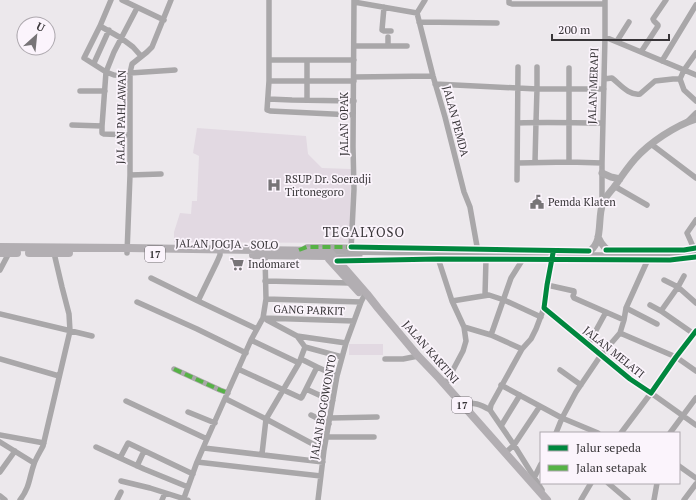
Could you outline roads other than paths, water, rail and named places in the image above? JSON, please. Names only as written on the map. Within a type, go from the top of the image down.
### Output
[{"type":"highway","name":"JALAN JOGJA - SOLO","points":[[0,247],[220,252],[299,250],[331,257]]},
{"type":"highway","name":"JALAN JOGJA - SOLO","points":[[0,253],[128,251]]},
{"type":"highway","name":"JALAN JOGJA - SOLO","points":[[220,252],[265,256],[331,257]]},
{"type":"highway","name":"JALAN KARTINI","points":[[331,257],[347,271],[418,356],[505,453],[533,480],[547,500]]},
{"type":"highway","name":"JALAN KARTINI","points":[[331,257],[363,299],[378,308]]},
{"type":"main road","points":[[553,256],[586,252],[594,246],[598,237],[602,204],[635,159],[651,144],[675,128],[696,119]]},
{"type":"main road","points":[[602,173],[620,179]]},
{"type":"main road","points":[[598,237],[606,250],[615,255]]},
{"type":"main road","points":[[331,257],[351,252],[384,252],[437,256],[478,252],[489,254],[553,256],[615,255],[648,257],[683,254],[695,251]]},
{"type":"street","points":[[111,0],[84,58],[106,72],[114,75],[130,75],[175,70]]},
{"type":"street","points":[[122,0],[132,2],[137,8],[164,20]]},
{"type":"street","name":"JALAN PAHLAWAN","points":[[128,251],[130,75],[132,64],[148,52],[152,47],[171,0]]},
{"type":"street","points":[[269,0],[269,81],[267,110],[354,115]]},
{"type":"street","points":[[388,0],[382,30],[390,34],[388,46]]},
{"type":"street","points":[[354,1],[417,13],[425,0]]},
{"type":"street","points":[[509,0],[509,3],[512,4],[548,2],[605,2]]},
{"type":"street","points":[[641,52],[658,26],[653,19],[666,0]]},
{"type":"street","name":"JALAN OPAK","points":[[351,252],[354,206],[354,1]]},
{"type":"street","name":"JALAN MERAPI","points":[[602,204],[605,2]]},
{"type":"street","points":[[662,61],[696,6]]},
{"type":"street","points":[[130,135],[104,134],[102,133],[102,126],[106,72],[114,52],[137,8]]},
{"type":"street","name":"JALAN PEMDA","points":[[417,13],[464,192],[470,207],[478,252]]},
{"type":"street","points":[[419,22],[496,23]]},
{"type":"street","points":[[617,41],[629,22]]},
{"type":"street","points":[[100,26],[109,30],[133,46],[141,56]]},
{"type":"street","points":[[94,63],[109,30]]},
{"type":"street","points":[[605,37],[696,75]]},
{"type":"street","points":[[354,46],[407,46]]},
{"type":"street","points":[[696,53],[684,70],[680,80],[684,90],[696,101]]},
{"type":"street","points":[[269,60],[354,60]]},
{"type":"street","points":[[307,60],[307,100]]},
{"type":"street","points":[[517,180],[518,67]]},
{"type":"street","points":[[535,162],[537,67]]},
{"type":"street","points":[[569,68],[569,162]]},
{"type":"street","points":[[269,81],[433,76]]},
{"type":"street","points":[[604,79],[612,78],[625,89],[638,94],[655,81],[673,79],[680,80]]},
{"type":"street","points":[[435,84],[508,87],[518,89],[604,89]]},
{"type":"street","points":[[80,91],[105,91]]},
{"type":"street","points":[[268,99],[354,101]]},
{"type":"street","points":[[688,122],[696,113]]},
{"type":"street","points":[[518,123],[603,123]]},
{"type":"street","points":[[72,125],[102,126]]},
{"type":"street","points":[[651,144],[696,178]]},
{"type":"street","points":[[518,163],[602,163]]},
{"type":"street","points":[[130,175],[160,174]]},
{"type":"street","points":[[614,186],[648,205]]},
{"type":"street","points":[[606,250],[695,251],[687,233],[696,220]]},
{"type":"street","points":[[299,250],[307,247],[351,252]]},
{"type":"street","points":[[198,301],[220,252]]},
{"type":"street","points":[[331,257],[478,252]]},
{"type":"street","points":[[445,385],[465,346],[466,341],[464,327],[452,301],[437,256],[586,252]]},
{"type":"street","points":[[0,270],[9,253]]},
{"type":"street","points":[[20,500],[29,484],[34,463],[44,443],[70,331],[69,314],[54,253]]},
{"type":"street","points":[[489,254],[523,259],[553,256],[648,257],[670,260],[696,257]]},
{"type":"street","points":[[485,295],[489,254]]},
{"type":"street","points":[[121,481],[133,483],[186,499],[188,487],[197,462],[257,328],[264,318],[266,299],[265,256]]},
{"type":"street","points":[[490,410],[491,405],[522,349],[532,339],[541,317],[544,308],[553,256]]},
{"type":"street","points":[[556,432],[562,418],[581,385],[601,355],[620,333],[626,308],[648,257]]},
{"type":"street","points":[[491,335],[511,278],[523,259]]},
{"type":"street","points":[[661,311],[678,288],[684,276]]},
{"type":"street","points":[[151,278],[257,328]]},
{"type":"street","points":[[664,280],[678,288],[696,303]]},
{"type":"street","points":[[265,282],[350,283]]},
{"type":"street","points":[[547,285],[573,291],[574,298],[624,320]]},
{"type":"street","points":[[452,301],[489,294],[541,317]]},
{"type":"street","points":[[266,299],[363,299]]},
{"type":"street","name":"JALAN BOGOWONTO","points":[[318,500],[324,450],[337,376],[346,343],[363,299]]},
{"type":"street","points":[[137,302],[198,329],[246,353]]},
{"type":"street","points":[[650,305],[695,332]]},
{"type":"street","name":"JALAN MELATI","points":[[544,308],[588,345],[651,393],[695,332]]},
{"type":"street","points":[[626,308],[657,324]]},
{"type":"street","points":[[588,345],[606,312]]},
{"type":"street","points":[[0,314],[92,336]]},
{"type":"street","points":[[264,318],[298,336],[346,343]]},
{"type":"street","name":"GANG PARKIT","points":[[264,318],[354,321]]},
{"type":"street","points":[[464,327],[491,335],[522,349]]},
{"type":"street","points":[[620,333],[676,357],[696,371]]},
{"type":"street","points":[[298,336],[305,347],[342,356]]},
{"type":"street","points":[[252,340],[337,376]]},
{"type":"street","points":[[262,454],[266,419],[300,361],[305,347]]},
{"type":"street","points":[[385,359],[403,359],[418,356]]},
{"type":"street","points":[[0,359],[59,376]]},
{"type":"street","points":[[238,369],[301,398],[317,367]]},
{"type":"street","points":[[174,369],[228,393]]},
{"type":"street","points":[[560,370],[581,385]]},
{"type":"street","points":[[502,385],[562,418],[596,432]]},
{"type":"street","points":[[306,389],[333,400]]},
{"type":"street","points":[[622,432],[651,393],[696,425]]},
{"type":"street","points":[[501,426],[520,395]]},
{"type":"street","points":[[671,432],[696,398]]},
{"type":"street","points":[[226,399],[324,450]]},
{"type":"street","points":[[126,401],[207,439]]},
{"type":"street","points":[[462,404],[474,403],[490,410],[514,445],[533,480]]},
{"type":"street","points":[[505,453],[514,445],[540,406]]},
{"type":"street","points":[[188,412],[215,423]]},
{"type":"street","points":[[311,415],[329,421],[377,416]]},
{"type":"street","points":[[0,434],[44,443]]},
{"type":"street","points":[[327,437],[374,437]]},
{"type":"street","points":[[0,442],[34,463]]},
{"type":"street","points":[[120,458],[128,443],[193,474]]},
{"type":"street","points":[[96,447],[188,487]]},
{"type":"street","points":[[204,448],[323,462]]},
{"type":"street","points":[[137,466],[144,450]]},
{"type":"street","points":[[0,472],[15,451]]},
{"type":"street","points":[[197,462],[321,476]]},
{"type":"street","points":[[533,480],[540,466]]},
{"type":"street","points":[[680,467],[696,478]]},
{"type":"street","points":[[581,500],[590,484]]},
{"type":"street","points":[[609,484],[628,500]]},
{"type":"street","points":[[654,500],[657,484]]},
{"type":"street","points":[[684,500],[696,484]]},
{"type":"street","points":[[117,500],[120,492]]},
{"type":"street","points":[[162,500],[165,493]]},
{"type":"street","points":[[0,496],[5,500]]},
{"type":"place","name":"RSUP Dr. Soeradji Tirtonegoro","points":[[274,185]]},
{"type":"place","name":"Pemda Klaten","points":[[537,202]]},
{"type":"place","name":"Indomaret","points":[[237,264]]},
{"type":"district","name":"TEGALYOSO","points":[[364,232]]}]
